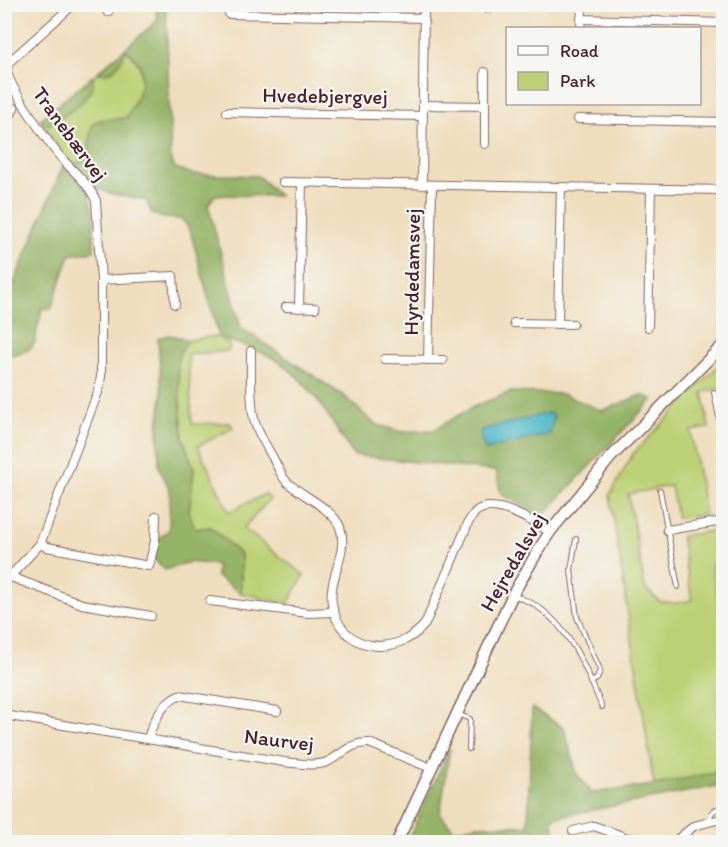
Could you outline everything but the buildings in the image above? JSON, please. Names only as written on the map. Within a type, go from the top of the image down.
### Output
[{"type":"street","name":"Tranebærvej","points":[[74,4],[9,62],[7,73],[25,105],[64,162],[93,193],[98,213],[102,363],[98,392],[40,544],[8,580],[82,604],[151,616]]},
{"type":"street","points":[[422,185],[424,4]]},
{"type":"street","points":[[582,5],[581,24],[723,23]]},
{"type":"street","points":[[229,14],[424,18]]},
{"type":"street","points":[[485,72],[485,144]]},
{"type":"street","points":[[4,128],[14,108],[5,104]]},
{"type":"street","points":[[423,105],[485,106]]},
{"type":"street","name":"Hvedebjergvej","points":[[226,112],[423,116]]},
{"type":"street","points":[[578,119],[723,122]]},
{"type":"street","name":"Hyrdedamsvej","points":[[283,182],[723,190]]},
{"type":"street","points":[[299,308],[302,183]]},
{"type":"street","name":"Hyrdedamsvej","points":[[428,360],[432,185]]},
{"type":"street","points":[[558,324],[561,187]]},
{"type":"street","points":[[648,327],[651,189]]},
{"type":"street","points":[[101,280],[173,276],[175,304]]},
{"type":"street","points":[[286,307],[315,308]]},
{"type":"street","points":[[514,323],[573,324]]},
{"type":"street","name":"Hejredalsvej","points":[[397,843],[513,594],[550,532],[611,457],[723,344]]},
{"type":"street","points":[[251,351],[254,420],[259,430],[286,482],[326,511],[339,525],[342,545],[331,593],[334,612],[339,623],[356,639],[378,647],[400,644],[418,633],[425,624],[474,513],[480,508],[510,511],[550,532]]},
{"type":"street","name":"Hyrdedamsvej","points":[[385,359],[443,360]]},
{"type":"street","points":[[40,544],[149,566],[155,541],[156,516]]},
{"type":"street","points":[[668,530],[723,521]]},
{"type":"street","points":[[210,601],[308,614],[334,612]]},
{"type":"street","name":"Naurvej","points":[[148,739],[150,730],[163,710],[179,695],[277,711]]},
{"type":"street","name":"Naurvej","points":[[4,714],[313,765],[326,762],[353,745],[361,742],[369,743],[431,768]]},
{"type":"street","points":[[675,843],[694,826],[723,818]]},
{"type":"street","points":[[573,831],[594,826],[639,843]]},
{"type":"lane","points":[[714,392],[723,443]]},
{"type":"lane","points":[[660,490],[678,587]]},
{"type":"lane","points":[[576,539],[571,570],[577,617],[600,670],[599,675],[591,682]]},
{"type":"lane","points":[[513,594],[536,605],[560,627],[579,653],[602,707]]},
{"type":"lane","points":[[457,714],[470,719],[470,749]]},
{"type":"lane","points":[[709,821],[712,812],[723,805]]},
{"type":"green space","points":[[154,5],[166,5],[171,162],[175,168],[193,174],[258,176],[279,196],[215,195],[208,205],[241,328],[344,396],[375,424],[402,432],[434,430],[473,407],[511,392],[563,394],[602,411],[641,395],[653,399],[542,516],[501,494],[496,471],[353,455],[319,402],[288,368],[262,352],[219,337],[190,230],[182,219],[164,218],[152,214],[146,200],[106,192],[83,175],[75,164],[81,161],[88,152],[92,124],[100,120],[126,118],[141,82],[139,64],[125,50],[115,68],[108,72],[97,73],[158,20]]},
{"type":"green space","points":[[124,50],[139,65],[141,73],[139,92],[135,101],[125,119],[100,120],[90,134],[89,153],[82,161],[75,163],[68,161],[40,120]]},
{"type":"green space","points":[[93,76],[90,92],[78,105],[49,125],[40,120]]},
{"type":"green space","points":[[63,166],[89,192],[94,214],[94,251],[70,255],[51,309],[42,308],[34,344],[28,350],[13,355],[5,349],[5,304]]},
{"type":"green space","points":[[169,335],[187,341],[178,356],[178,370],[183,438],[194,469],[189,512],[195,529],[210,527],[241,555],[241,593],[216,576],[217,565],[189,562],[165,570],[154,559],[157,540],[169,530],[170,490],[159,467],[158,427],[162,396],[158,338]]},
{"type":"green space","points":[[219,337],[229,344],[229,351],[188,354],[192,424],[230,423],[233,428],[198,446],[229,512],[265,494],[270,499],[243,528],[304,575],[288,604],[241,593],[241,555],[211,527],[195,529],[188,514],[194,469],[183,438],[178,357],[187,341]]},
{"type":"green space","points":[[723,361],[723,388],[703,392],[709,428],[691,431],[705,514],[677,519],[671,486],[628,494],[645,588],[660,602],[677,603],[692,600],[681,536],[723,529],[723,563],[712,565],[723,626],[723,772],[654,785],[610,495],[633,454]]},
{"type":"green space","points":[[532,708],[564,728],[577,774],[592,793],[654,785],[723,771],[723,785],[552,818],[557,842],[407,842],[450,748],[440,814],[454,830],[476,825],[528,826]]},
{"type":"water","points":[[549,413],[554,416],[550,434],[485,450],[481,430]]}]
